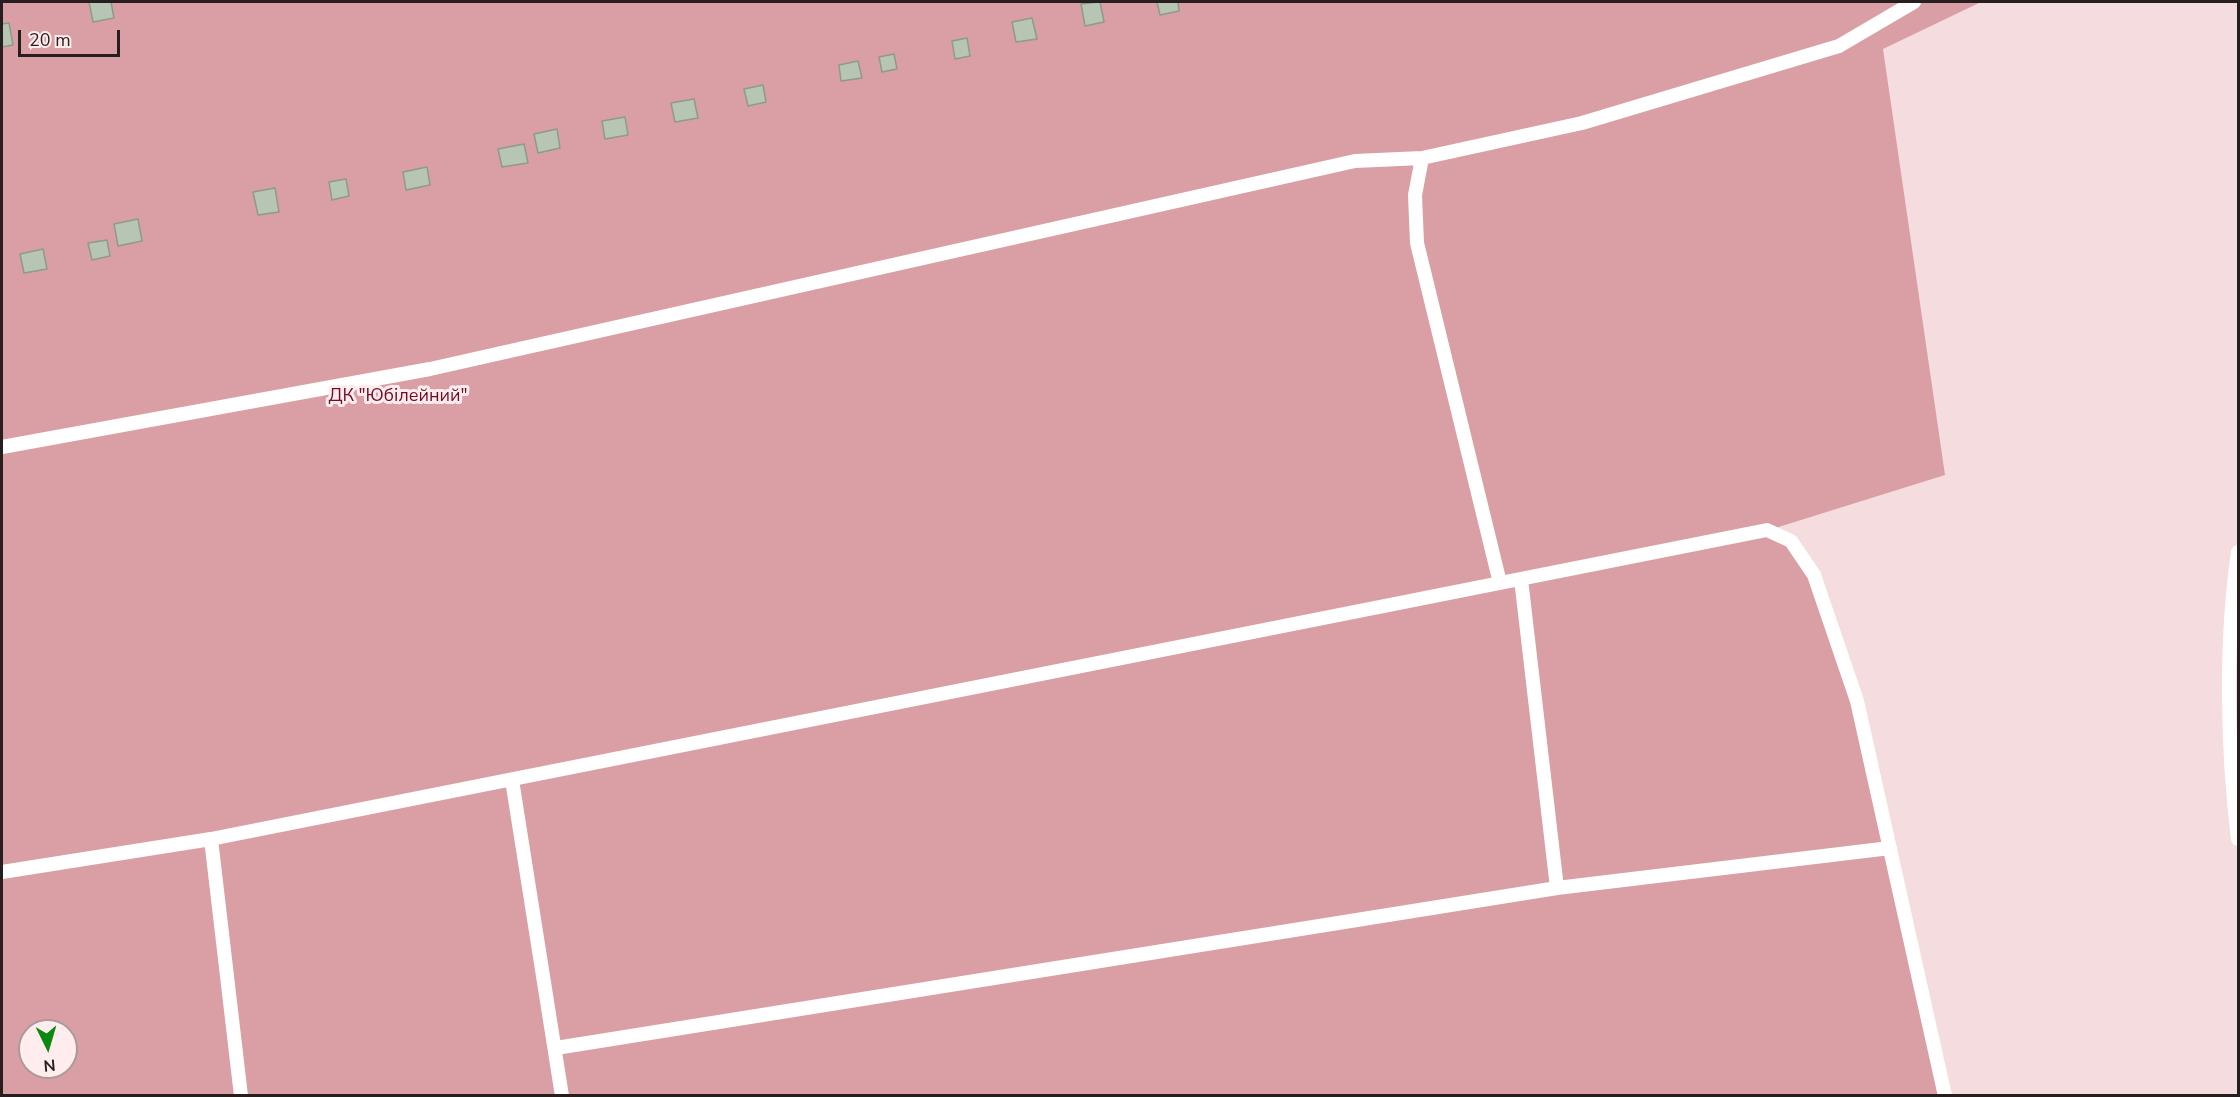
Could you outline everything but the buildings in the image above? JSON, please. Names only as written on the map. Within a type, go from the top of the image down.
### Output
[{"type":"lane","points":[[2,447],[430,369],[1355,161],[1422,158],[1582,123],[1839,46],[1914,2]]},
{"type":"lane","points":[[1422,158],[1415,195],[1417,243],[1500,583]]},
{"type":"lane","points":[[2,872],[211,839],[1767,530],[1791,541],[1814,575],[1857,701],[1944,1095]]},
{"type":"lane","points":[[2238,552],[2229,683],[2238,839]]},
{"type":"lane","points":[[1521,579],[1557,888]]},
{"type":"lane","points":[[512,780],[562,1095]]},
{"type":"lane","points":[[211,839],[241,1095]]},
{"type":"lane","points":[[556,1048],[1557,888],[1890,848]]},
{"type":"green space","name":"ДК \"Юбілейний\"","points":[[2,2],[1981,2],[1883,49],[1945,475],[1769,530],[1791,541],[1814,575],[1857,701],[1945,1095],[2,1096]]}]
